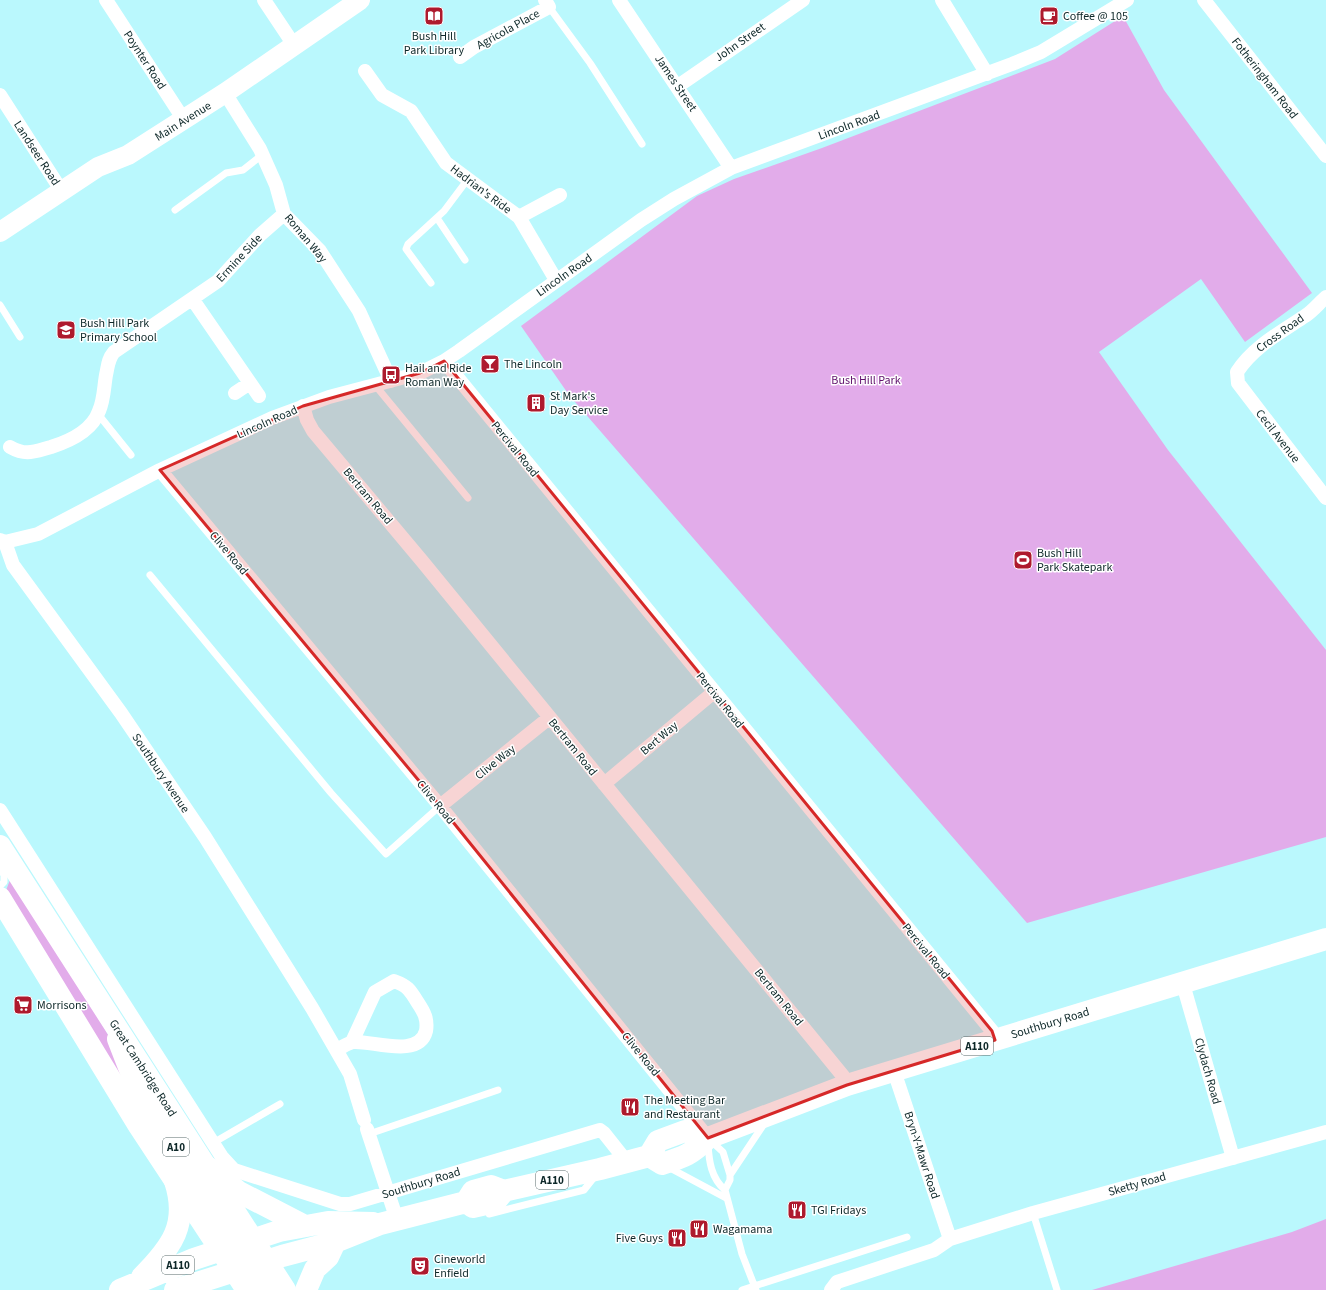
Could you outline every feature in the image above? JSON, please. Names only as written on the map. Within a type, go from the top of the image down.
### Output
[{"type":"main road","name":"Great Cambridge Road","points":[[0,846],[111,1020],[207,1151],[237,1244],[250,1265],[246,1290]]},
{"type":"main road","name":"Great Cambridge Road","points":[[0,898],[139,1126],[174,1180],[237,1244],[250,1265],[285,1290]]},
{"type":"main road","name":"Southbury Road","points":[[175,1290],[250,1265],[335,1242],[388,1222],[469,1204],[495,1202],[504,1192],[627,1162],[655,1160],[693,1153],[708,1138],[847,1085],[1110,1004],[1183,984],[1326,939]]},
{"type":"main road","name":"A10","points":[[111,1020],[132,1075],[237,1244]]},
{"type":"main road","points":[[207,1151],[212,1171],[239,1192],[305,1226]]},
{"type":"main road","name":"A110","points":[[128,1286],[166,1250],[180,1225],[181,1205],[174,1180]]},
{"type":"main road","name":"Southbury Road","points":[[128,1286],[237,1244],[305,1226],[328,1222],[388,1222]]},
{"type":"main road","points":[[306,1290],[315,1269],[328,1257],[335,1242]]},
{"type":"main road","name":"A10","points":[[250,1265],[264,1290]]},
{"type":"street","name":"Poynter Road","points":[[106,0],[184,120]]},
{"type":"street","points":[[264,0],[294,45]]},
{"type":"street","name":"Main Avenue","points":[[0,232],[98,166],[128,155],[184,120],[311,35],[360,0]]},
{"type":"street","name":"James Street","points":[[619,0],[678,86],[731,168]]},
{"type":"street","name":"John Street","points":[[678,86],[803,0]]},
{"type":"street","points":[[942,0],[987,74]]},
{"type":"street","name":"Fotheringham Road","points":[[1204,0],[1326,156]]},
{"type":"street","name":"Lincoln Road","points":[[3,541],[38,534],[160,470],[272,418],[303,406],[420,373],[444,361],[556,280],[654,212],[731,168],[987,74],[1041,52],[1119,2]]},
{"type":"street","name":"Agricola Place","points":[[460,57],[547,3]]},
{"type":"street","name":"Hadrian's Ride","points":[[365,71],[382,95],[411,110],[446,163],[519,217],[556,280]]},
{"type":"street","name":"Roman Way","points":[[225,93],[262,155],[276,185],[284,214],[320,251],[359,311],[390,381]]},
{"type":"street","name":"Landseer Road","points":[[0,95],[61,190]]},
{"type":"street","name":"Hadrian's Ride","points":[[519,217],[560,195]]},
{"type":"street","name":"Ermine Side","points":[[10,447],[21,453],[36,451],[60,444],[81,433],[93,422],[98,414],[110,356],[192,300],[224,276],[260,235],[284,214]]},
{"type":"street","name":"Cross Road","points":[[1237,372],[1245,359],[1294,322],[1305,316],[1326,297]]},
{"type":"street","points":[[192,300],[259,396]]},
{"type":"street","name":"Percival Road","points":[[444,361],[992,1031],[995,1040]]},
{"type":"street","name":"Cecil Avenue","points":[[1237,372],[1238,383],[1326,498]]},
{"type":"street","points":[[235,393],[250,383]]},
{"type":"street","name":"Bertram Road","points":[[303,406],[307,420],[313,431],[422,561],[843,1076],[847,1085]]},
{"type":"street","name":"Clive Road","points":[[160,470],[440,806],[708,1138]]},
{"type":"street","name":"Southbury Avenue","points":[[3,541],[13,565],[120,713],[200,830],[312,1008],[350,1074],[367,1128]]},
{"type":"street","name":"Bert Way","points":[[604,784],[714,692]]},
{"type":"street","name":"Clive Way","points":[[440,806],[550,718]]},
{"type":"street","name":"Great Cambridge Road","points":[[0,810],[207,1151]]},
{"type":"street","points":[[336,1050],[352,1042],[405,1046],[417,1042],[425,1034],[427,1024],[426,1015],[405,985],[394,981],[375,992],[352,1042]]},
{"type":"street","name":"Clydach Road","points":[[1183,984],[1232,1158]]},
{"type":"street","name":"Bryn-Y-Mawr Road","points":[[894,1071],[950,1239]]},
{"type":"street","points":[[367,1128],[388,1193],[388,1222]]},
{"type":"street","name":"Southbury Road","points":[[207,1151],[226,1162],[239,1172],[340,1204],[350,1204],[600,1130],[627,1162]]},
{"type":"street","name":"Sketty Road","points":[[831,1290],[837,1282],[934,1250],[950,1239],[1033,1213],[1326,1132]]},
{"type":"lane","points":[[547,3],[590,63],[642,144]]},
{"type":"lane","points":[[176,210],[226,173],[243,170],[262,155]]},
{"type":"lane","points":[[431,283],[406,249],[412,239],[437,218],[468,179]]},
{"type":"lane","points":[[437,218],[465,260]]},
{"type":"lane","points":[[0,305],[20,337]]},
{"type":"lane","points":[[375,385],[468,498]]},
{"type":"lane","points":[[98,414],[131,455]]},
{"type":"lane","points":[[150,575],[331,793],[386,854],[440,806]]},
{"type":"lane","points":[[0,869],[4,875],[4,882],[0,886]]},
{"type":"lane","points":[[367,1128],[498,1090]]},
{"type":"lane","points":[[207,1151],[280,1104]]},
{"type":"lane","points":[[730,1175],[772,1113]]},
{"type":"lane","points":[[708,1138],[724,1152],[730,1175],[730,1180],[725,1190],[726,1198],[742,1254],[755,1288]]},
{"type":"lane","points":[[708,1138],[708,1158],[717,1183],[725,1190]]},
{"type":"lane","points":[[655,1160],[726,1198]]},
{"type":"lane","points":[[469,1204],[490,1214],[584,1190],[600,1169]]},
{"type":"lane","points":[[1033,1213],[1057,1290]]},
{"type":"lane","points":[[742,1290],[755,1288],[842,1257],[907,1237]]},
{"type":"highlighted area","points":[[444,361],[992,1031],[995,1040],[847,1085],[708,1138],[440,806],[160,470],[303,406],[420,373]]},
{"type":"green space","name":"Bush Hill Park","points":[[1123,16],[1164,90],[1312,293],[1245,342],[1201,279],[1099,352],[1168,450],[1326,650],[1326,837],[1027,923],[569,395],[521,326],[697,196],[734,179],[822,148],[1055,59]]},
{"type":"green space","points":[[10,880],[105,1029],[202,1206],[5,893]]},
{"type":"green space","points":[[1326,1219],[1326,1290],[1092,1290],[1292,1232]]},
{"type":"place","name":"Bush Hill Park Library","points":[[434,16]]},
{"type":"place","name":"Coffee @ 105","points":[[1049,16]]},
{"type":"place","name":"Bush Hill Park Primary School","points":[[66,330]]},
{"type":"place","name":"The Lincoln","points":[[490,364]]},
{"type":"place","name":"Hail and Ride Roman Way","points":[[391,375]]},
{"type":"place","name":"St Mark's Day Service","points":[[536,403]]},
{"type":"place","name":"Bush Hill Park Skatepark","points":[[1023,560]]},
{"type":"place","name":"Morrisons","points":[[23,1005]]},
{"type":"place","name":"The Meeting Bar and Restaurant","points":[[630,1107]]},
{"type":"place","name":"TGI Fridays","points":[[797,1210]]},
{"type":"place","name":"Wagamama","points":[[699,1229]]},
{"type":"place","name":"Five Guys","points":[[677,1238]]},
{"type":"place","name":"Cineworld Enfield","points":[[420,1266]]}]
